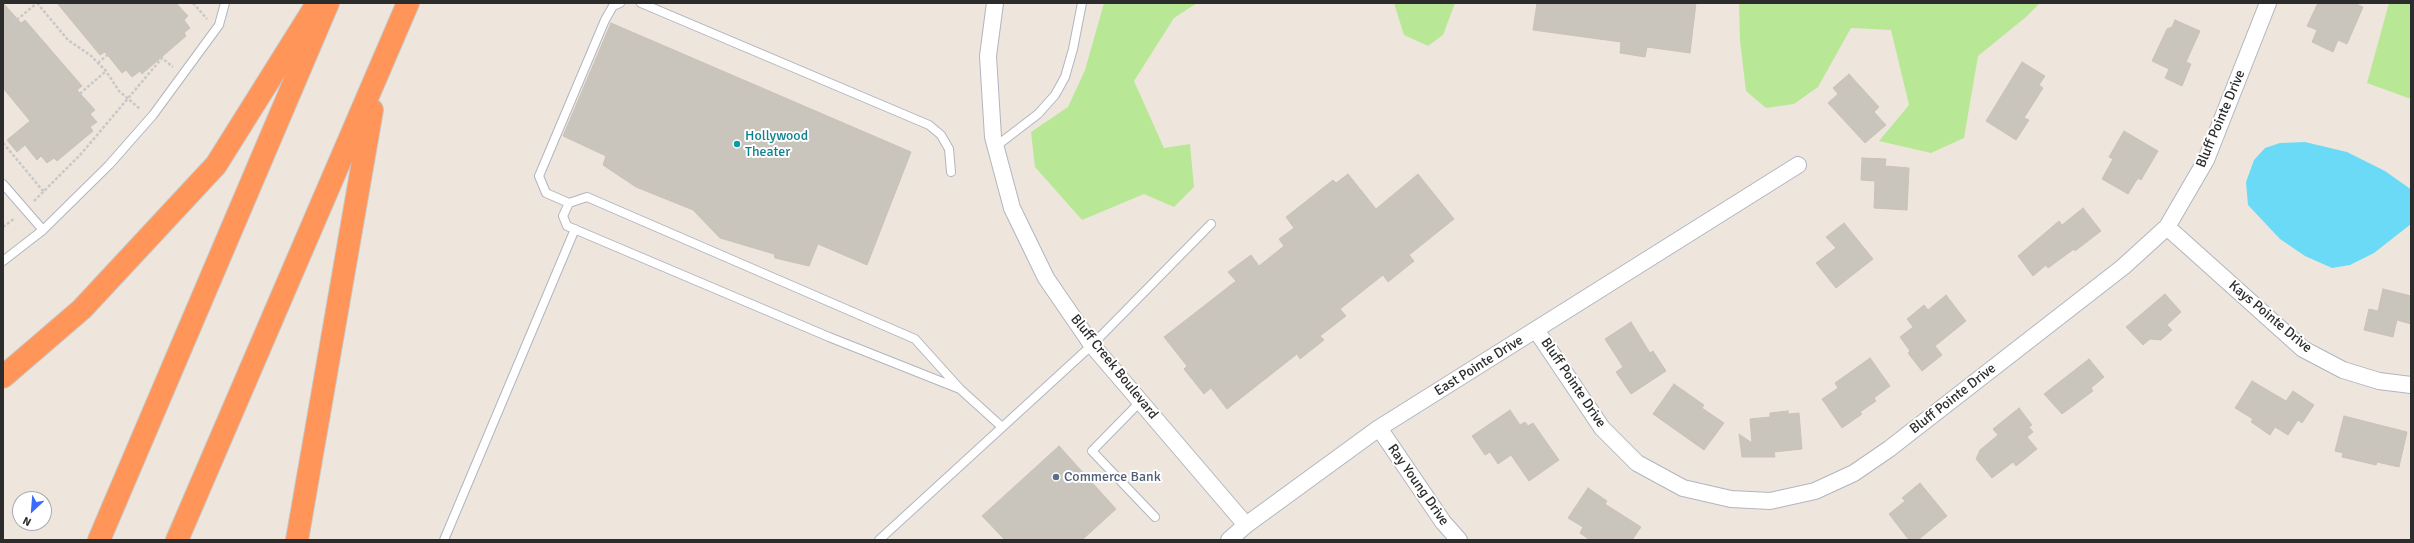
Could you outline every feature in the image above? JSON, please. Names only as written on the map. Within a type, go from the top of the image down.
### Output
[{"type":"highway","points":[[3,377],[82,309],[216,165],[317,3]]},
{"type":"highway","points":[[99,540],[328,3]]},
{"type":"highway","points":[[177,540],[408,3]]},
{"type":"highway","points":[[297,540],[378,73]]},
{"type":"street","name":"Bluff Creek Boulevard","points":[[996,3],[988,56],[993,137],[1012,208],[1046,278],[1092,344],[1246,525]]},
{"type":"street","name":"Bluff Pointe Drive","points":[[1536,330],[1602,428],[1637,463],[1683,488],[1731,500],[1770,501],[1815,491],[1854,473],[1895,444],[2117,272],[2167,227],[2206,160],[2268,3]]},
{"type":"street","name":"East Pointe Drive","points":[[1229,540],[1246,525],[1379,428],[1798,165]]},
{"type":"street","name":"Kays Pointe Drive","points":[[2167,227],[2303,349],[2343,370],[2379,381],[2411,385]]},
{"type":"street","name":"Ray Young Drive","points":[[1379,428],[1443,522],[1459,540]]},
{"type":"lane","points":[[3,261],[43,230],[100,174],[150,117],[219,25],[225,3]]},
{"type":"lane","points":[[620,3],[613,6],[605,20],[539,176],[546,193],[569,203],[587,198],[915,339],[960,390],[1002,427]]},
{"type":"lane","points":[[641,3],[929,125],[941,135],[949,149],[951,172]]},
{"type":"lane","points":[[995,147],[1038,114],[1055,95],[1065,77],[1074,49],[1082,3]]},
{"type":"lane","points":[[3,184],[43,230]]},
{"type":"lane","points":[[569,203],[563,216],[567,226],[829,337],[960,390]]},
{"type":"lane","points":[[879,540],[1092,344],[1211,224]]},
{"type":"lane","points":[[444,540],[575,229]]},
{"type":"lane","points":[[1140,402],[1092,451],[1155,517]]},
{"type":"path","points":[[13,23],[37,3],[68,40],[98,63],[106,71],[112,83],[150,117]]},
{"type":"path","points":[[193,3],[209,21]]},
{"type":"path","points":[[98,63],[112,51]]},
{"type":"path","points":[[34,201],[81,154],[129,99],[162,58],[174,68],[178,62]]},
{"type":"path","points":[[76,97],[106,71]]},
{"type":"path","points":[[3,143],[44,192]]},
{"type":"path","points":[[3,227],[15,218]]},
{"type":"green space","points":[[1104,3],[1197,3],[1174,18],[1134,81],[1164,148],[1190,144],[1194,187],[1174,207],[1144,194],[1082,220],[1035,167],[1031,132],[1068,107],[1085,70]]},
{"type":"green space","points":[[1394,3],[1455,3],[1443,35],[1428,46],[1404,35]]},
{"type":"green space","points":[[1739,3],[2040,3],[2026,17],[1978,56],[1964,138],[1931,153],[1879,141],[1909,105],[1891,30],[1851,28],[1818,87],[1794,104],[1766,108],[1746,91],[1740,41]]},
{"type":"green space","points":[[2389,3],[2411,3],[2411,99],[2367,83]]},
{"type":"water","points":[[2305,142],[2347,152],[2385,171],[2409,188],[2411,190],[2411,224],[2374,253],[2350,265],[2332,268],[2305,256],[2280,239],[2248,205],[2246,182],[2254,160],[2265,148],[2280,143]]},
{"type":"building","points":[[3,3],[21,23],[25,20],[82,86],[77,90],[95,110],[90,114],[97,122],[90,127],[93,131],[57,161],[54,158],[47,163],[41,156],[37,160],[25,145],[17,152],[7,140],[30,121],[3,88]]},
{"type":"building","points":[[57,3],[176,3],[188,16],[184,20],[190,28],[184,33],[186,36],[142,74],[140,71],[132,77],[126,70],[122,73],[105,52],[100,55]]},
{"type":"building","points":[[1537,3],[1696,3],[1690,53],[1647,47],[1645,57],[1620,53],[1621,42],[1533,30]]},
{"type":"building","points":[[2318,3],[2354,3],[2363,7],[2347,44],[2338,40],[2333,52],[2312,42],[2317,30],[2307,26]]},
{"type":"building","points":[[2175,20],[2200,31],[2186,62],[2191,64],[2182,86],[2165,78],[2169,69],[2152,61],[2167,29],[2172,27]]},
{"type":"building","name":"Hollywood Theater","points":[[611,23],[911,152],[867,265],[818,244],[809,266],[775,258],[774,254],[720,238],[693,210],[636,187],[603,165],[606,156],[563,136]]},
{"type":"building","points":[[2022,62],[2045,76],[2039,85],[2043,88],[2024,118],[2029,120],[2016,140],[1986,121]]},
{"type":"building","points":[[1849,74],[1879,107],[1874,112],[1886,125],[1865,143],[1828,103],[1838,94],[1833,88]]},
{"type":"building","points":[[2124,131],[2158,151],[2141,180],[2138,178],[2128,194],[2102,179],[2113,159],[2109,157]]},
{"type":"building","points":[[1862,158],[1886,159],[1885,166],[1909,168],[1907,210],[1874,208],[1875,181],[1861,180]]},
{"type":"building","points":[[1348,174],[1376,209],[1418,174],[1454,219],[1409,255],[1414,261],[1388,282],[1383,275],[1340,309],[1346,316],[1320,336],[1324,340],[1300,359],[1297,354],[1227,409],[1211,388],[1204,394],[1184,369],[1187,366],[1164,337],[1236,281],[1228,272],[1251,255],[1259,266],[1284,246],[1279,239],[1294,228],[1286,217],[1333,180],[1336,183]]},
{"type":"building","points":[[2083,208],[2101,231],[2075,251],[2074,249],[2048,268],[2046,265],[2033,276],[2018,256],[2059,221],[2062,225]]},
{"type":"building","points":[[1844,223],[1873,259],[1836,288],[1816,263],[1836,248],[1826,237]]},
{"type":"building","points":[[2383,289],[2411,296],[2411,324],[2397,320],[2393,337],[2364,330],[2369,309],[2378,311]]},
{"type":"building","points":[[2165,294],[2181,312],[2167,325],[2172,330],[2161,340],[2150,339],[2143,345],[2126,327]]},
{"type":"building","points":[[1946,295],[1966,321],[1935,346],[1942,355],[1922,371],[1908,353],[1910,351],[1900,337],[1913,327],[1907,319],[1924,305],[1928,310]]},
{"type":"building","points":[[1631,322],[1650,353],[1653,351],[1666,371],[1631,394],[1616,372],[1623,367],[1605,339]]},
{"type":"building","points":[[1870,358],[1890,386],[1874,398],[1876,401],[1860,412],[1862,414],[1842,428],[1822,399],[1838,388],[1835,383]]},
{"type":"building","points":[[2089,359],[2104,377],[2091,388],[2093,391],[2062,414],[2044,394]]},
{"type":"building","points":[[2252,381],[2286,401],[2293,391],[2314,405],[2302,423],[2298,420],[2288,435],[2275,427],[2270,435],[2251,422],[2253,419],[2235,408]]},
{"type":"building","points":[[1674,384],[1704,405],[1702,408],[1724,423],[1704,450],[1653,414]]},
{"type":"building","points":[[2019,408],[2032,425],[2029,427],[2033,432],[2027,437],[2037,449],[2016,466],[2013,462],[1992,478],[1976,459],[1980,450],[1998,435],[1993,429]]},
{"type":"building","points":[[1510,410],[1520,425],[1525,422],[1528,426],[1533,423],[1559,460],[1529,481],[1511,455],[1498,464],[1490,452],[1485,455],[1472,436]]},
{"type":"building","points":[[1788,411],[1788,414],[1799,413],[1802,449],[1774,452],[1775,457],[1742,457],[1739,434],[1752,443],[1750,419],[1770,417],[1770,413]]},
{"type":"building","points":[[2344,416],[2407,432],[2399,467],[2377,462],[2376,465],[2342,457],[2343,453],[2335,451]]},
{"type":"building","name":"Commerce Bank","points":[[1059,446],[1116,509],[1082,540],[1005,540],[982,516]]},
{"type":"building","points":[[1920,483],[1947,516],[1918,540],[1909,540],[1889,514],[1905,501],[1902,498]]},
{"type":"building","points":[[1588,488],[1607,501],[1605,504],[1641,527],[1632,540],[1590,540],[1580,533],[1583,527],[1568,518]]},
{"type":"place","name":"Hollywood Theater","points":[[737,144]]},
{"type":"place","name":"Commerce Bank","points":[[1056,477]]}]
